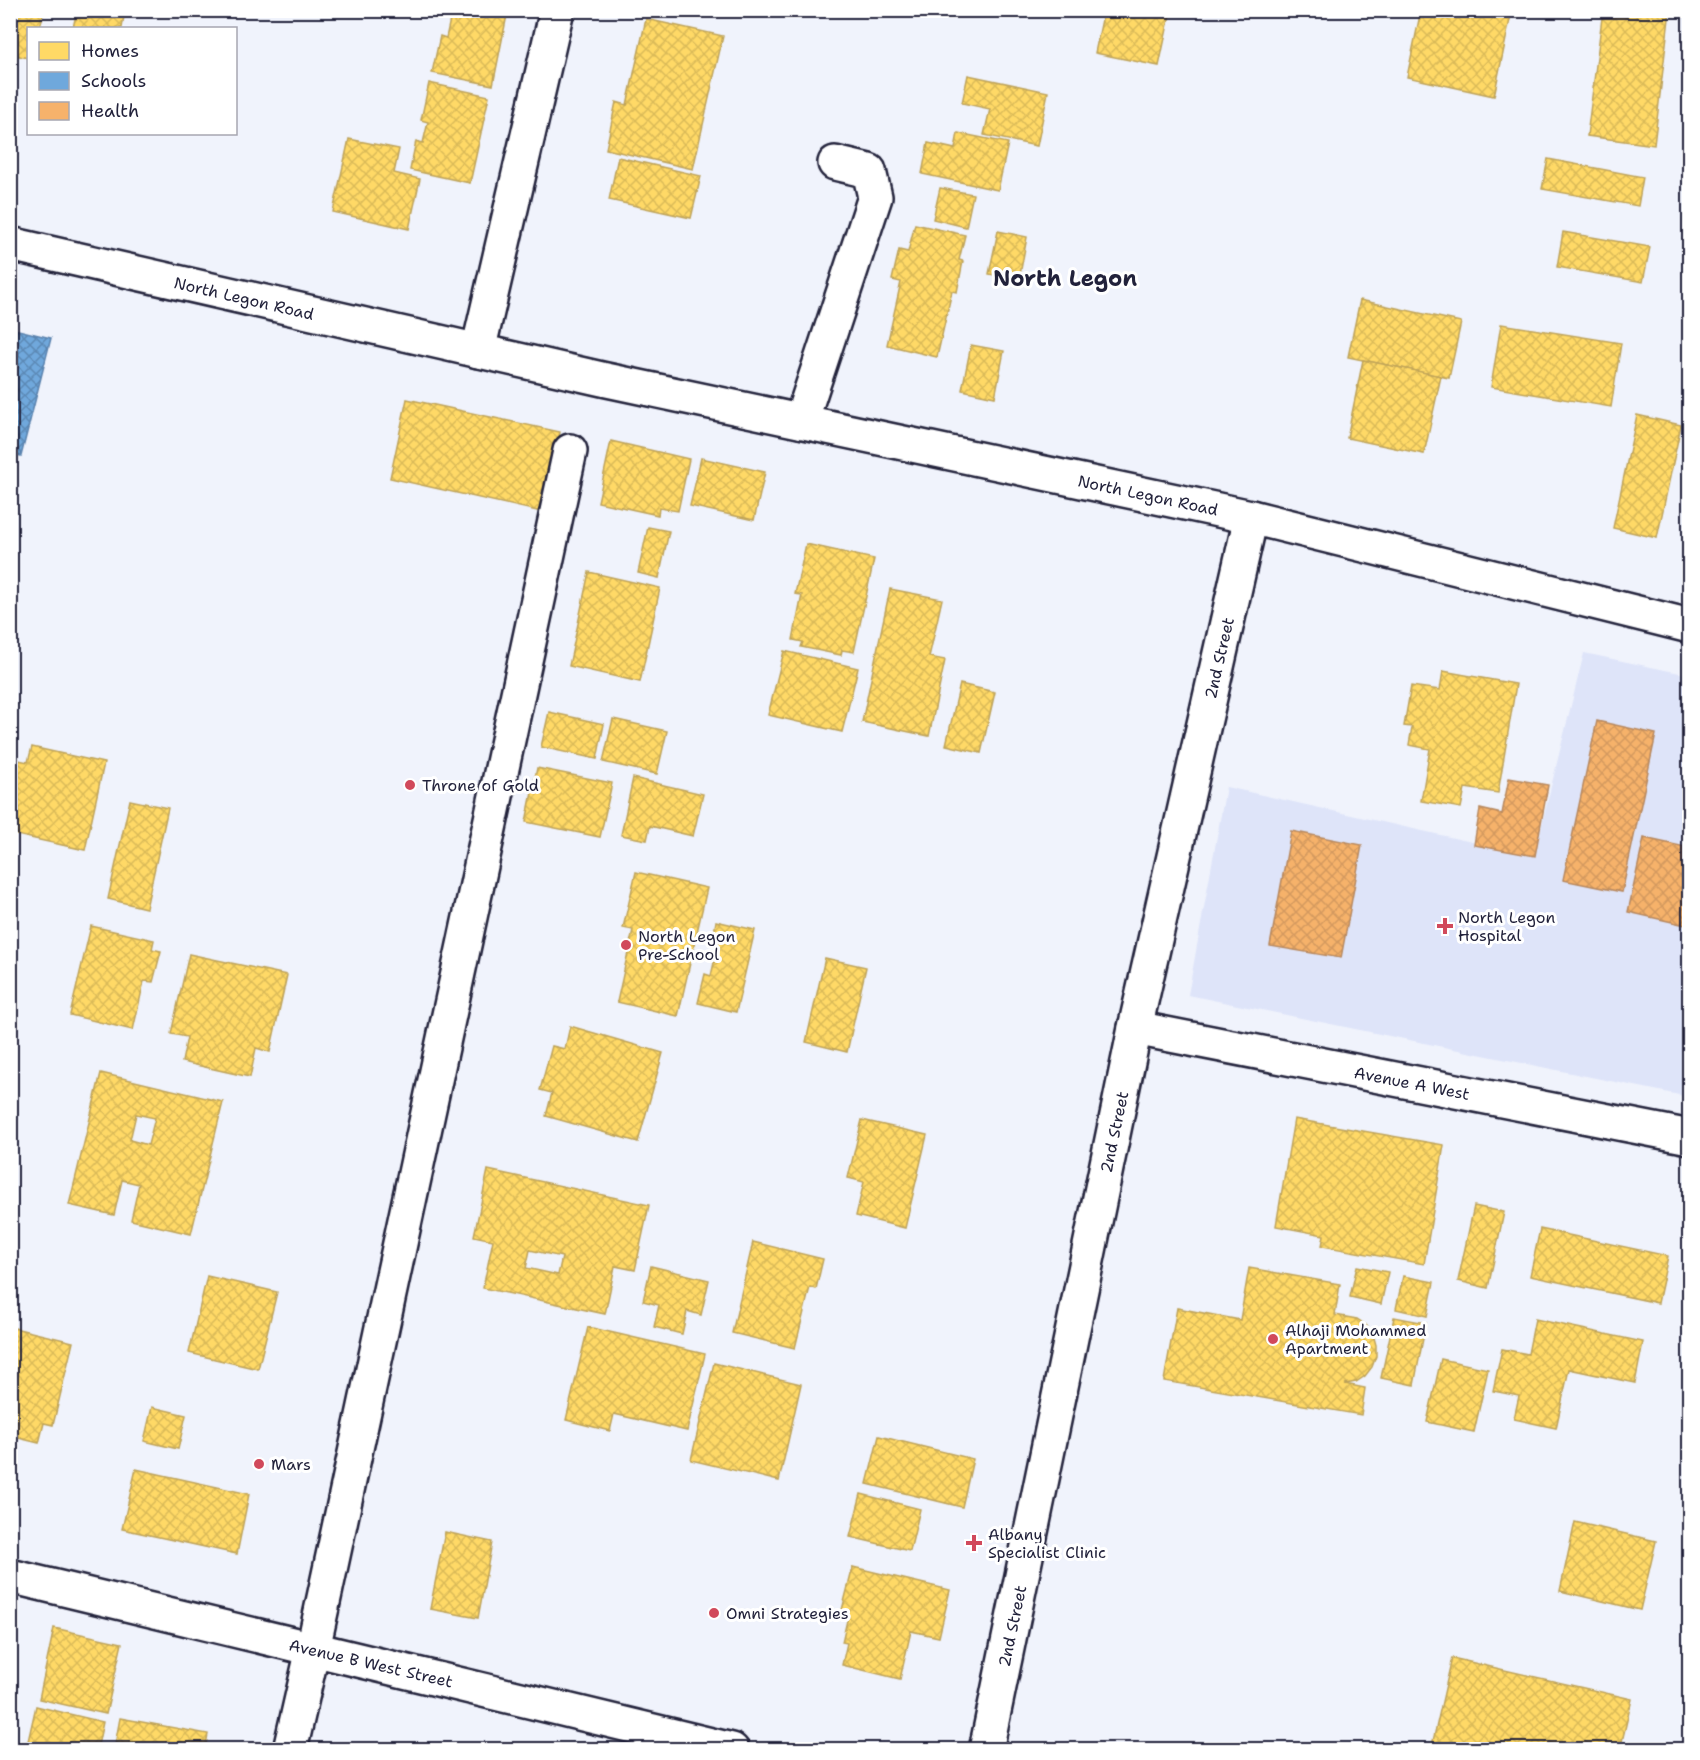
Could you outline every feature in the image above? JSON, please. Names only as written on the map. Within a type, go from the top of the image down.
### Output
[{"type":"street","points":[[478,351],[557,10]]},
{"type":"street","points":[[801,421],[874,197],[869,171],[835,164]]},
{"type":"street","name":"North Legon Road","points":[[10,244],[602,379],[1251,517],[1689,626]]},
{"type":"street","points":[[290,1749],[570,451]]},
{"type":"street","name":"2nd Street","points":[[986,1749],[1136,1028],[1251,517]]},
{"type":"street","name":"Avenue A West","points":[[1136,1028],[1689,1137]]},
{"type":"street","name":"Avenue B West Street","points":[[10,1576],[732,1749]]},
{"type":"shaded area","name":"North Legon Hospital","points":[[1584,653],[1689,675],[1689,1097],[1188,995],[1226,787],[1534,856]]},
{"type":"building: Homes","points":[[10,10],[44,10],[40,27],[27,27],[27,58],[10,54]]},
{"type":"building: Homes","points":[[77,10],[125,10],[122,27],[73,27]]},
{"type":"building: Homes","points":[[445,10],[508,10],[493,85],[432,73],[440,36],[446,38],[451,15],[445,14]]},
{"type":"building: Homes","points":[[1104,10],[1171,10],[1159,66],[1095,53]]},
{"type":"building: Homes","points":[[1421,10],[1512,10],[1494,96],[1407,77]]},
{"type":"building: Homes","points":[[1603,10],[1670,10],[1654,145],[1587,136]]},
{"type":"building: Homes","points":[[646,19],[723,36],[693,169],[606,149],[616,102],[627,105]]},
{"type":"building: Homes","points":[[968,75],[1048,92],[1037,146],[984,135],[990,109],[962,103]]},
{"type":"building: Homes","points":[[429,83],[489,96],[470,183],[410,170],[416,141],[423,143],[428,122],[421,120]]},
{"type":"building: Homes","points":[[958,133],[1008,143],[998,190],[922,174],[928,143],[955,149]]},
{"type":"building: Homes","points":[[349,139],[399,149],[394,173],[420,179],[409,229],[333,212]]},
{"type":"building: Homes","points":[[618,157],[701,176],[691,218],[609,200]]},
{"type":"building: Homes","points":[[1548,159],[1643,177],[1638,206],[1542,189]]},
{"type":"building: Homes","points":[[940,188],[973,194],[966,227],[933,219]]},
{"type":"building: Homes","points":[[915,224],[965,235],[959,260],[963,261],[957,292],[952,291],[937,357],[887,345],[901,282],[892,280],[899,250],[908,252]]},
{"type":"building: Homes","points":[[998,231],[1027,237],[1019,280],[989,274]]},
{"type":"building: Homes","points":[[1563,232],[1650,247],[1643,282],[1557,267]]},
{"type":"building: Homes","points":[[1360,300],[1461,322],[1449,378],[1348,357]]},
{"type":"building: Homes","points":[[1501,324],[1621,343],[1611,407],[1491,387]]},
{"type":"building: Homes","points":[[971,345],[1004,351],[995,397],[962,390]]},
{"type":"building: Homes","points":[[1363,360],[1441,376],[1424,454],[1347,438]]},
{"type":"building: Homes","points":[[407,399],[560,432],[542,512],[390,478]]},
{"type":"building: Homes","points":[[1637,415],[1681,425],[1657,538],[1613,528]]},
{"type":"building: Homes","points":[[611,441],[689,459],[678,511],[659,508],[658,515],[598,502]]},
{"type":"building: Homes","points":[[701,458],[765,472],[754,520],[690,506]]},
{"type":"building: Homes","points":[[648,527],[669,531],[659,578],[638,573]]},
{"type":"building: Homes","points":[[806,544],[874,559],[854,652],[842,650],[841,655],[801,647],[803,642],[793,640],[802,595],[795,594]]},
{"type":"building: Homes","points":[[589,572],[660,588],[640,682],[569,666]]},
{"type":"building: Homes","points":[[890,589],[942,599],[929,657],[945,660],[929,736],[862,722]]},
{"type":"building: Homes","points":[[784,651],[858,668],[842,732],[768,715]]},
{"type":"building: Homes","points":[[1443,671],[1516,684],[1498,793],[1465,788],[1461,808],[1421,801],[1430,749],[1409,745],[1412,727],[1404,726],[1411,686],[1440,690]]},
{"type":"building: Homes","points":[[960,684],[995,692],[981,753],[946,745]]},
{"type":"building: Homes","points":[[549,712],[604,724],[597,759],[541,747]]},
{"type":"building: Homes","points":[[613,719],[667,731],[657,774],[603,762]]},
{"type":"building: Homes","points":[[32,747],[104,763],[85,850],[12,834],[19,808],[10,806],[10,792],[18,760],[28,762]]},
{"type":"building: Homes","points":[[537,768],[612,783],[600,837],[526,822]]},
{"type":"building: Homes","points":[[633,778],[703,794],[693,836],[650,826],[647,840],[621,835]]},
{"type":"building: Homes","points":[[130,800],[168,808],[146,908],[108,899]]},
{"type":"building: Homes","points":[[636,872],[707,888],[678,1016],[617,1002],[633,930],[623,928]]},
{"type":"building: Homes","points":[[716,921],[755,930],[736,1012],[698,1003],[705,974],[711,976],[719,941],[713,939]]},
{"type":"building: Homes","points":[[91,926],[154,940],[152,949],[161,951],[153,982],[144,981],[133,1030],[70,1015]]},
{"type":"building: Homes","points":[[189,954],[287,975],[270,1052],[256,1048],[250,1077],[182,1062],[187,1037],[171,1034]]},
{"type":"building: Homes","points":[[825,958],[866,967],[847,1052],[806,1042]]},
{"type":"building: Homes","points":[[570,1026],[663,1053],[638,1142],[546,1116],[552,1093],[540,1090],[552,1046],[565,1049]]},
{"type":"building: Homes","points":[[101,1073],[223,1102],[191,1234],[131,1220],[139,1184],[122,1180],[114,1215],[69,1205]],"holes":[[[136,1114],[155,1118],[148,1145],[130,1140]]]},
{"type":"building: Homes","points":[[1294,1119],[1444,1145],[1424,1264],[1322,1246],[1324,1235],[1276,1226]]},
{"type":"building: Homes","points":[[862,1120],[927,1135],[905,1228],[856,1216],[864,1182],[848,1178]]},
{"type":"building: Homes","points":[[488,1170],[649,1205],[635,1270],[615,1266],[605,1314],[483,1288],[493,1240],[474,1236]],"holes":[[[530,1250],[562,1257],[558,1275],[526,1268]]]},
{"type":"building: Homes","points":[[1474,1206],[1504,1212],[1488,1288],[1458,1281]]},
{"type":"building: Homes","points":[[1540,1229],[1668,1256],[1658,1303],[1530,1276]]},
{"type":"building: Homes","points":[[753,1242],[823,1259],[816,1289],[810,1287],[795,1348],[732,1333]]},
{"type":"building: Homes","points":[[651,1266],[709,1280],[701,1315],[687,1311],[682,1334],[654,1327],[659,1305],[643,1301]]},
{"type":"building: Homes","points":[[1357,1266],[1388,1272],[1381,1304],[1350,1297]]},
{"type":"building: Homes","name":"Alhaji Mohammed Apartment","points":[[1249,1268],[1340,1284],[1335,1315],[1357,1319],[1366,1325],[1373,1334],[1376,1345],[1376,1356],[1365,1376],[1356,1382],[1345,1384],[1365,1388],[1361,1415],[1164,1381],[1177,1308],[1240,1320]]},
{"type":"building: Homes","points":[[207,1276],[277,1292],[258,1369],[189,1353]]},
{"type":"building: Homes","points":[[1403,1276],[1434,1282],[1427,1316],[1396,1309]]},
{"type":"building: Homes","points":[[1394,1317],[1426,1323],[1414,1385],[1381,1378]]},
{"type":"building: Homes","points":[[1535,1319],[1643,1342],[1635,1383],[1569,1369],[1556,1428],[1514,1419],[1519,1396],[1493,1391],[1502,1349],[1528,1354]]},
{"type":"building: Homes","points":[[10,1327],[73,1342],[53,1425],[44,1423],[39,1443],[10,1436]]},
{"type":"building: Homes","points":[[588,1327],[705,1354],[687,1431],[614,1414],[610,1431],[566,1420]]},
{"type":"building: Homes","points":[[1441,1359],[1488,1369],[1474,1432],[1427,1422]]},
{"type":"building: Homes","points":[[714,1363],[801,1384],[779,1481],[691,1460]]},
{"type":"building: Homes","points":[[152,1407],[186,1415],[178,1449],[144,1441]]},
{"type":"building: Homes","points":[[879,1436],[973,1459],[962,1507],[867,1484]]},
{"type":"building: Homes","points":[[136,1469],[249,1494],[237,1554],[122,1529]]},
{"type":"building: Homes","points":[[861,1494],[920,1509],[910,1551],[850,1537]]},
{"type":"building: Homes","points":[[1575,1522],[1656,1541],[1640,1610],[1560,1591]]},
{"type":"building: Homes","points":[[445,1532],[492,1542],[478,1618],[430,1609]]},
{"type":"building: Homes","points":[[853,1567],[950,1590],[939,1637],[911,1631],[900,1679],[842,1665],[847,1643],[842,1642],[848,1616],[841,1614]]},
{"type":"building: Homes","points":[[54,1628],[122,1643],[106,1714],[39,1699]]},
{"type":"building: Homes","points":[[1452,1658],[1632,1699],[1620,1750],[1431,1750]]},
{"type":"building: Homes","points":[[36,1706],[103,1722],[97,1750],[26,1750]]},
{"type":"building: Homes","points":[[120,1718],[208,1734],[205,1750],[114,1750]]},
{"type":"building: Schools","points":[[10,328],[51,338],[21,456],[10,453]]},
{"type":"building: Health","points":[[1597,721],[1656,734],[1622,892],[1563,880]]},
{"type":"building: Health","points":[[1509,778],[1548,785],[1535,856],[1474,845],[1480,809],[1502,814]]},
{"type":"building: Health","points":[[1291,831],[1362,845],[1341,958],[1270,946]]},
{"type":"building: Health","points":[[1644,838],[1690,848],[1690,926],[1628,912]]},
{"type":"place","name":"Throne of Gold","points":[[410,785]]},
{"type":"place","name":"North Legon Hospital","points":[[1445,926]]},
{"type":"place","name":"North Legon Pre-School","points":[[626,945]]},
{"type":"place","name":"Alhaji Mohammed Apartment","points":[[1273,1339]]},
{"type":"place","name":"Mars","points":[[259,1464]]},
{"type":"place","name":"Albany Specialist Clinic","points":[[974,1543]]},
{"type":"place","name":"Omni Strategies","points":[[714,1613]]},
{"type":"district","name":"North Legon","points":[[1065,278]]}]
